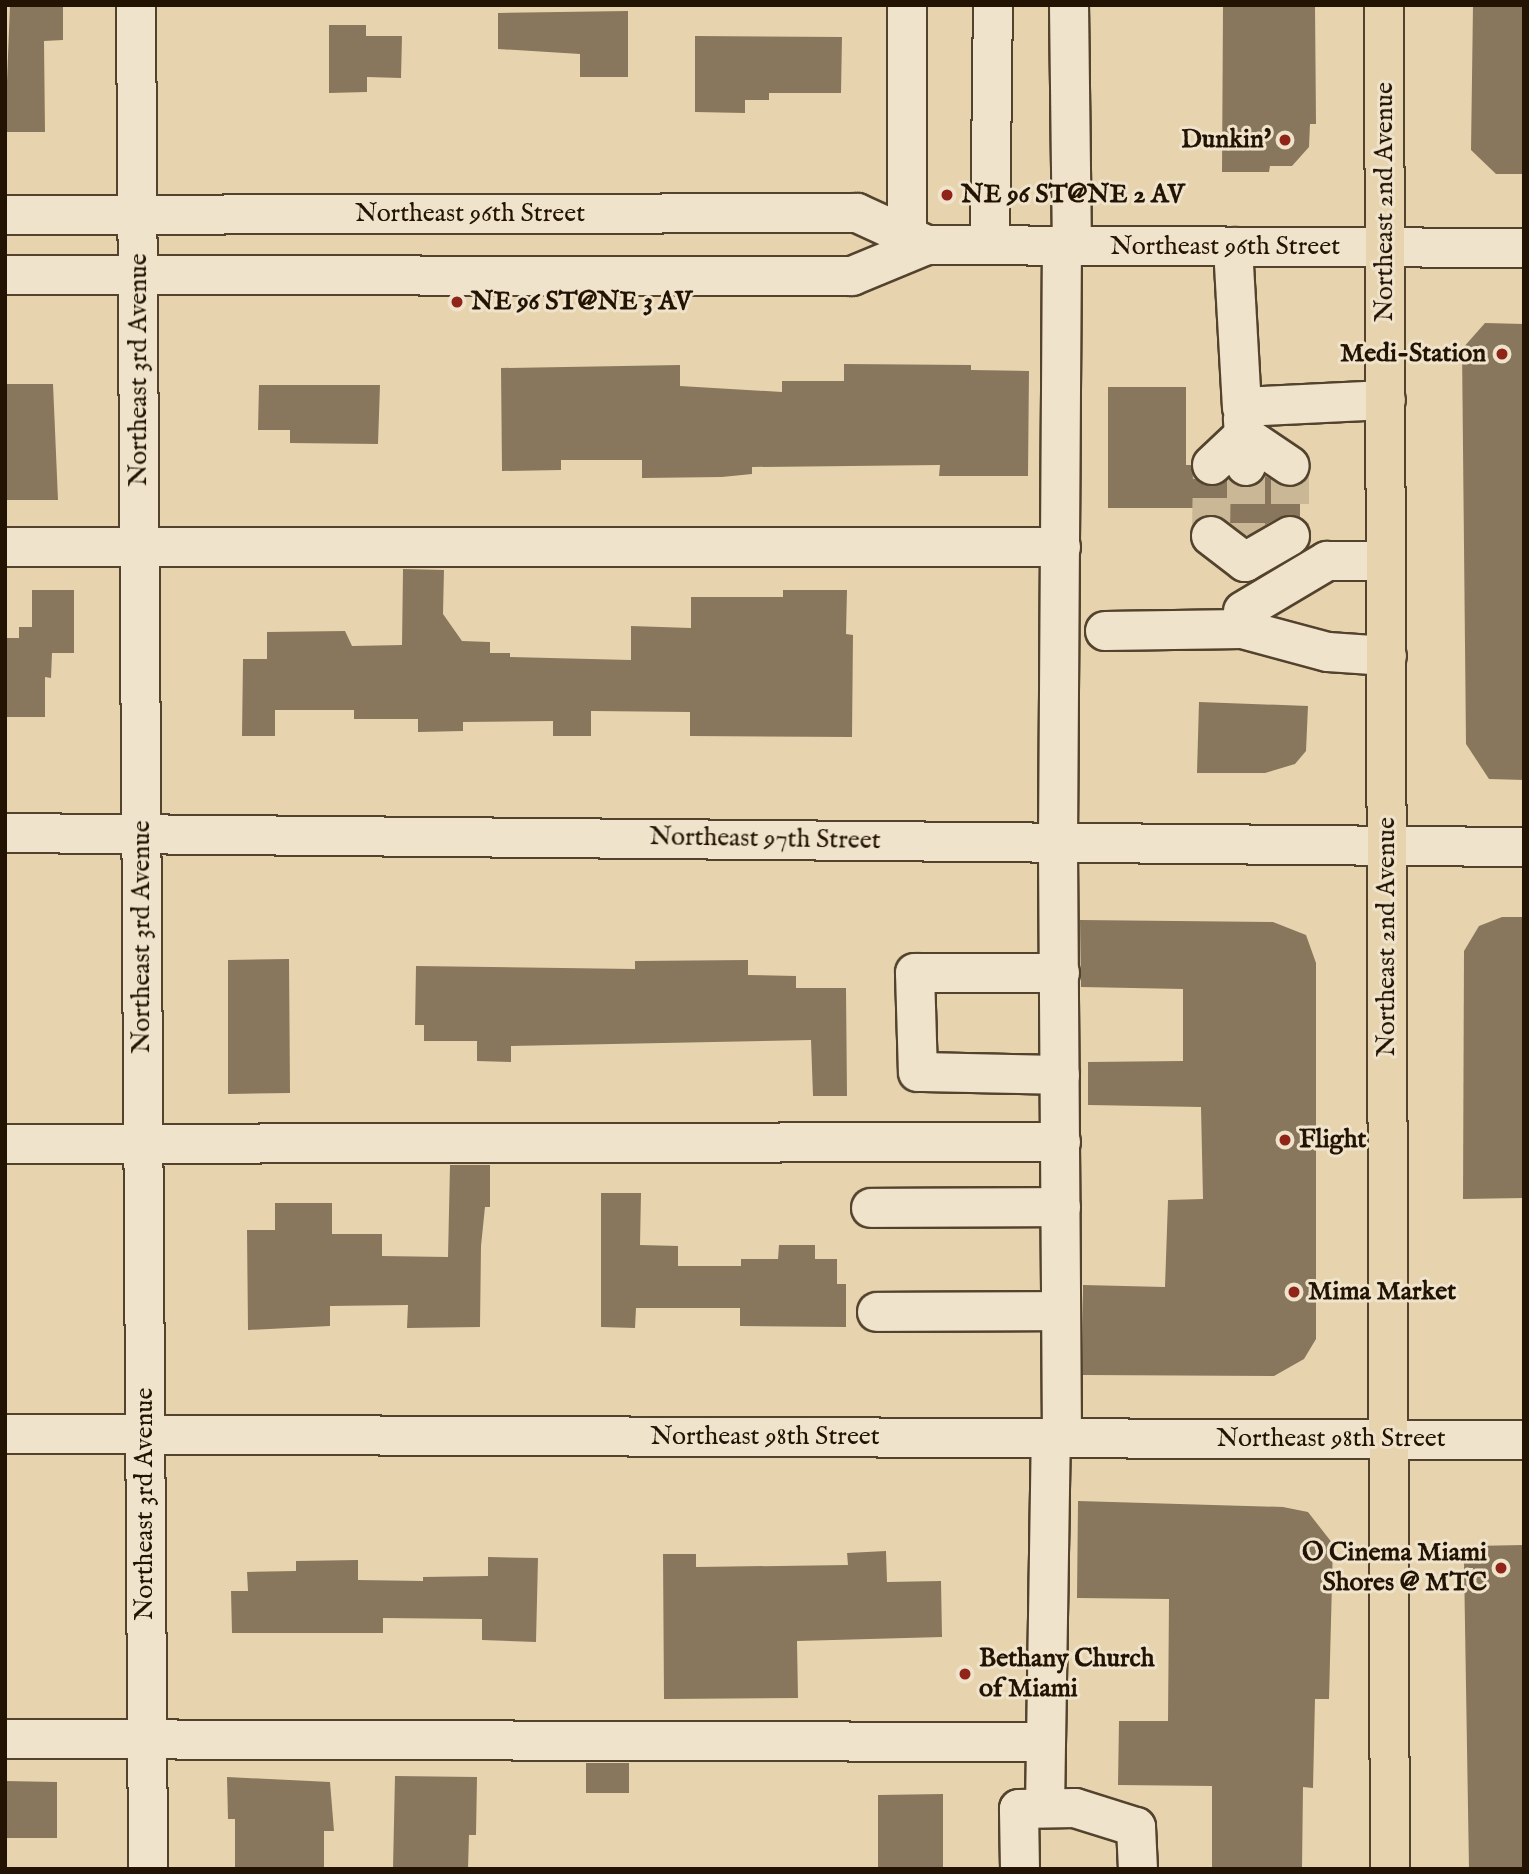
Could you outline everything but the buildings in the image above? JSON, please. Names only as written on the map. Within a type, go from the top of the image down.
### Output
[{"type":"main road","name":"Northeast 2nd Avenue","points":[[1384,5],[1390,1869]]},
{"type":"street","name":"Northeast 3rd Avenue","points":[[136,5],[148,1869]]},
{"type":"street","points":[[907,5],[917,240]]},
{"type":"street","points":[[990,245],[993,5]]},
{"type":"street","points":[[1060,1808],[1046,1742],[1061,1311],[1058,843],[1069,5]]},
{"type":"street","name":"Northeast 96th Street","points":[[5,215],[857,213],[917,240],[990,245],[1524,248]]},
{"type":"street","name":"Northeast 96th Street","points":[[5,275],[852,275],[917,240]]},
{"type":"street","points":[[1233,247],[1236,443]]},
{"type":"street","points":[[1236,443],[1386,400]]},
{"type":"street","points":[[1236,443],[1290,466]]},
{"type":"street","points":[[1243,620],[1234,544],[1290,536]]},
{"type":"street","points":[[5,547],[1061,547]]},
{"type":"street","points":[[1243,620],[1327,561],[1386,561]]},
{"type":"street","points":[[1105,631],[1243,620],[1328,652],[1387,656]]},
{"type":"street","name":"Northeast 97th Street","points":[[5,832],[1524,847]]},
{"type":"street","points":[[1060,973],[915,973],[918,1072],[1060,1075]]},
{"type":"street","points":[[5,1144],[1061,1142]]},
{"type":"street","points":[[871,1208],[1061,1207]]},
{"type":"street","points":[[877,1312],[1061,1311]]},
{"type":"street","name":"Northeast 98th Street","points":[[5,1434],[1524,1440]]},
{"type":"street","points":[[5,1739],[1046,1742]]},
{"type":"street","points":[[1020,1869],[1019,1809],[1060,1808],[1136,1827],[1138,1869]]},
{"type":"tunnel","points":[[1211,536],[1212,465]]},
{"type":"tunnel","points":[[1246,466],[1246,535]]},
{"type":"tunnel","points":[[1290,466],[1290,536]]},
{"type":"place","name":"Dunkin'","points":[[1285,140]]},
{"type":"place","name":"NE 96 ST@NE 2 AV","points":[[947,195]]},
{"type":"place","name":"NE 96 ST@NE 3 AV","points":[[457,302]]},
{"type":"place","name":"Medi-Station","points":[[1502,354]]},
{"type":"place","name":"Flight","points":[[1285,1140]]},
{"type":"place","name":"Mima Market","points":[[1294,1292]]},
{"type":"place","name":"O Cinema Miami Shores @ MTC","points":[[1501,1568]]},
{"type":"place","name":"Bethany Church of Miami","points":[[965,1674]]}]
